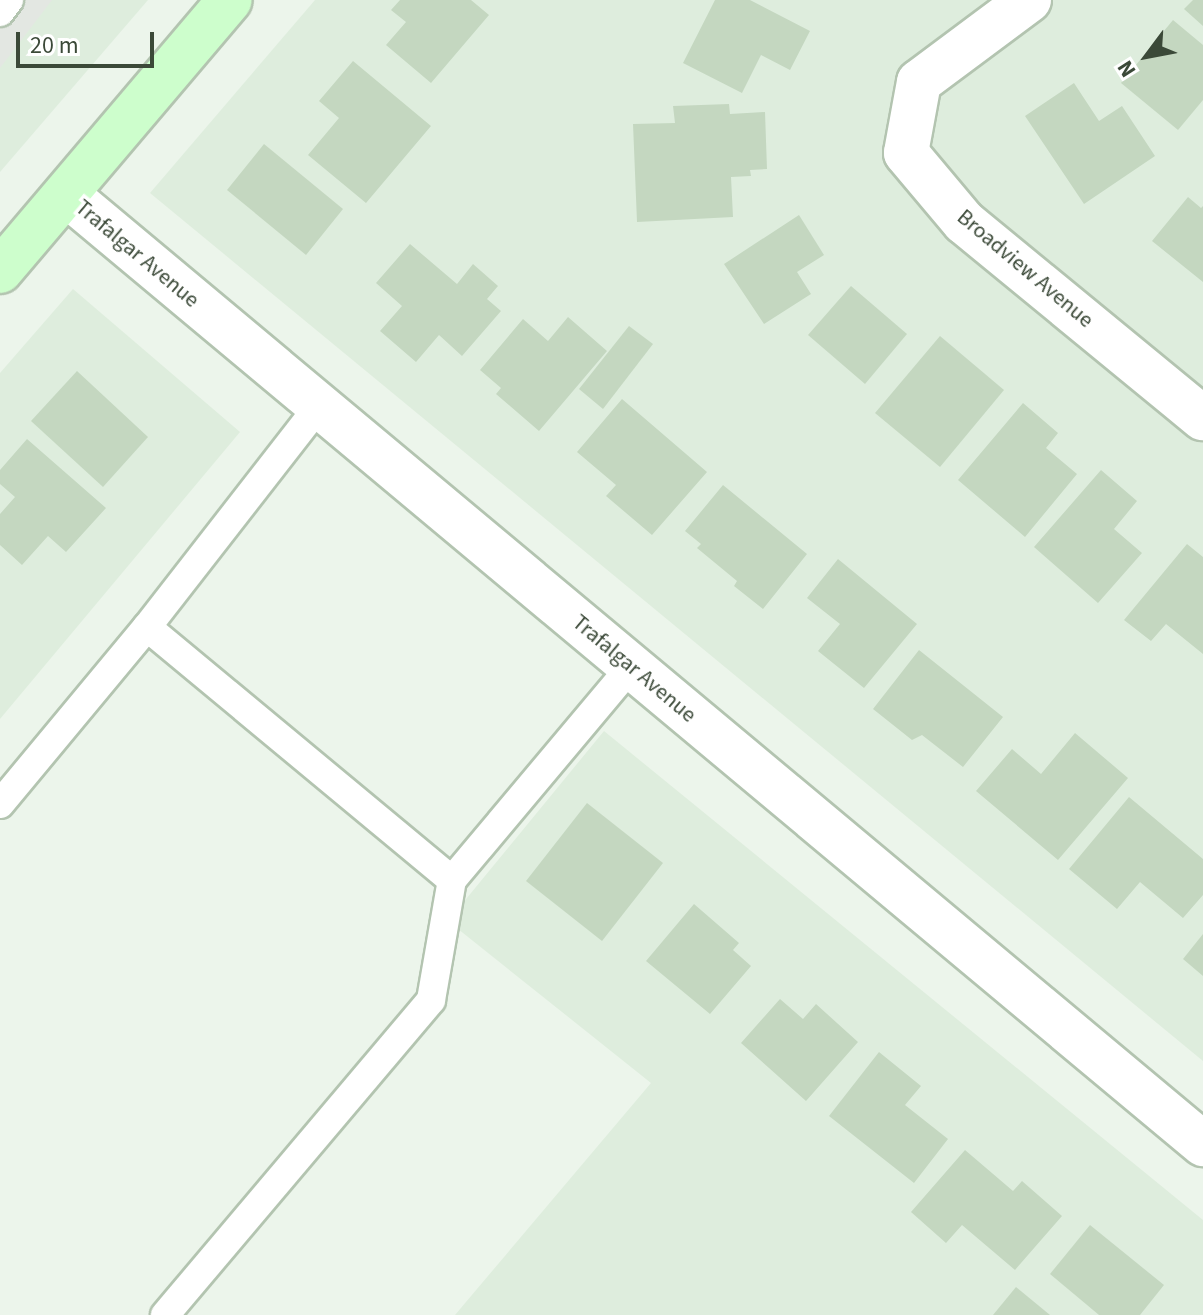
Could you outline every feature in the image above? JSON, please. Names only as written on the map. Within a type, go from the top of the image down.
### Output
[{"type":"street","points":[[0,271],[230,0]]},
{"type":"street","name":"Broadview Avenue","points":[[1029,0],[919,82],[906,153],[964,222],[1203,418]]},
{"type":"street","name":"Trafalgar Avenue","points":[[66,194],[1203,1144]]},
{"type":"lane","points":[[0,12],[9,0]]},
{"type":"lane","points":[[0,804],[147,627],[319,406]]},
{"type":"lane","points":[[147,627],[452,880]]},
{"type":"lane","points":[[165,1315],[431,1000],[452,880],[631,667]]},
{"type":"shaded area","points":[[0,0],[148,0],[0,172]]},
{"type":"shaded area","points":[[0,0],[52,0],[0,68]]},
{"type":"shaded area","points":[[315,0],[1203,0],[1203,1061],[150,193]]},
{"type":"shaded area","points":[[73,289],[240,432],[0,719],[0,373]]},
{"type":"shaded area","points":[[604,731],[1203,1220],[1203,1315],[455,1315],[651,1083],[448,921]]},
{"type":"building","points":[[400,0],[471,0],[489,15],[431,83],[386,45],[406,22],[391,10]]},
{"type":"building","points":[[715,0],[750,0],[810,31],[790,70],[761,55],[742,93],[683,63]]},
{"type":"building","points":[[1193,0],[1203,0],[1203,26],[1184,9]]},
{"type":"building","points":[[1173,20],[1203,45],[1203,100],[1178,130],[1121,83]]},
{"type":"building","points":[[353,61],[431,126],[366,203],[308,155],[339,118],[319,101]]},
{"type":"building","points":[[1074,83],[1099,121],[1122,106],[1155,156],[1084,204],[1025,116]]},
{"type":"building","points":[[729,104],[730,114],[765,112],[767,169],[750,170],[751,176],[731,177],[733,217],[637,222],[633,124],[675,123],[673,106]]},
{"type":"building","points":[[264,144],[343,209],[306,255],[227,190]]},
{"type":"building","points":[[1188,197],[1201,208],[1203,206],[1203,282],[1152,241]]},
{"type":"building","points":[[799,215],[824,255],[797,272],[811,294],[764,324],[724,264]]},
{"type":"building","points":[[410,244],[457,284],[473,264],[498,286],[487,299],[501,311],[462,356],[439,335],[416,362],[380,331],[402,306],[376,283]]},
{"type":"building","points":[[851,286],[907,334],[865,384],[808,335]]},
{"type":"building","points":[[568,317],[607,351],[539,431],[496,394],[501,388],[480,370],[523,319],[548,341]]},
{"type":"building","points":[[629,326],[653,344],[603,409],[579,389]]},
{"type":"building","points":[[940,336],[1004,390],[940,467],[875,413]]},
{"type":"building","points":[[77,371],[148,437],[103,487],[31,421]]},
{"type":"building","points":[[622,399],[707,472],[652,535],[606,496],[616,485],[577,452]]},
{"type":"building","points":[[1023,403],[1058,433],[1046,448],[1077,474],[1025,537],[958,480]]},
{"type":"building","points":[[27,439],[106,508],[66,552],[48,536],[22,565],[0,545],[0,514],[15,497],[0,484],[0,470]]},
{"type":"building","points":[[1101,470],[1137,501],[1114,529],[1142,553],[1098,603],[1034,547]]},
{"type":"building","points":[[723,485],[807,554],[763,609],[734,586],[737,581],[697,548],[701,544],[685,531]]},
{"type":"building","points":[[1187,544],[1203,557],[1203,654],[1166,624],[1151,641],[1124,620]]},
{"type":"building","points":[[838,559],[917,624],[864,688],[818,651],[840,624],[807,598]]},
{"type":"building","points":[[919,650],[1003,717],[963,767],[922,735],[912,740],[873,709]]},
{"type":"building","points":[[1075,733],[1128,778],[1058,860],[976,791],[1012,749],[1041,774]]},
{"type":"building","points":[[1129,797],[1203,859],[1203,895],[1183,918],[1140,882],[1117,909],[1069,869]]},
{"type":"building","points":[[587,803],[663,863],[602,941],[526,881]]},
{"type":"building","points":[[694,904],[739,943],[733,950],[751,966],[710,1014],[646,961]]},
{"type":"building","points":[[1203,934],[1203,976],[1183,959]]},
{"type":"building","points":[[780,999],[803,1019],[816,1004],[858,1042],[806,1101],[741,1043]]},
{"type":"building","points":[[879,1052],[921,1086],[905,1105],[948,1139],[914,1183],[829,1116]]},
{"type":"building","points":[[965,1150],[1013,1191],[1022,1181],[1062,1216],[1015,1270],[962,1225],[946,1243],[911,1212]]},
{"type":"building","points":[[1090,1225],[1164,1285],[1140,1315],[1099,1315],[1050,1274]]},
{"type":"building","points":[[1016,1287],[1050,1315],[993,1315]]}]
